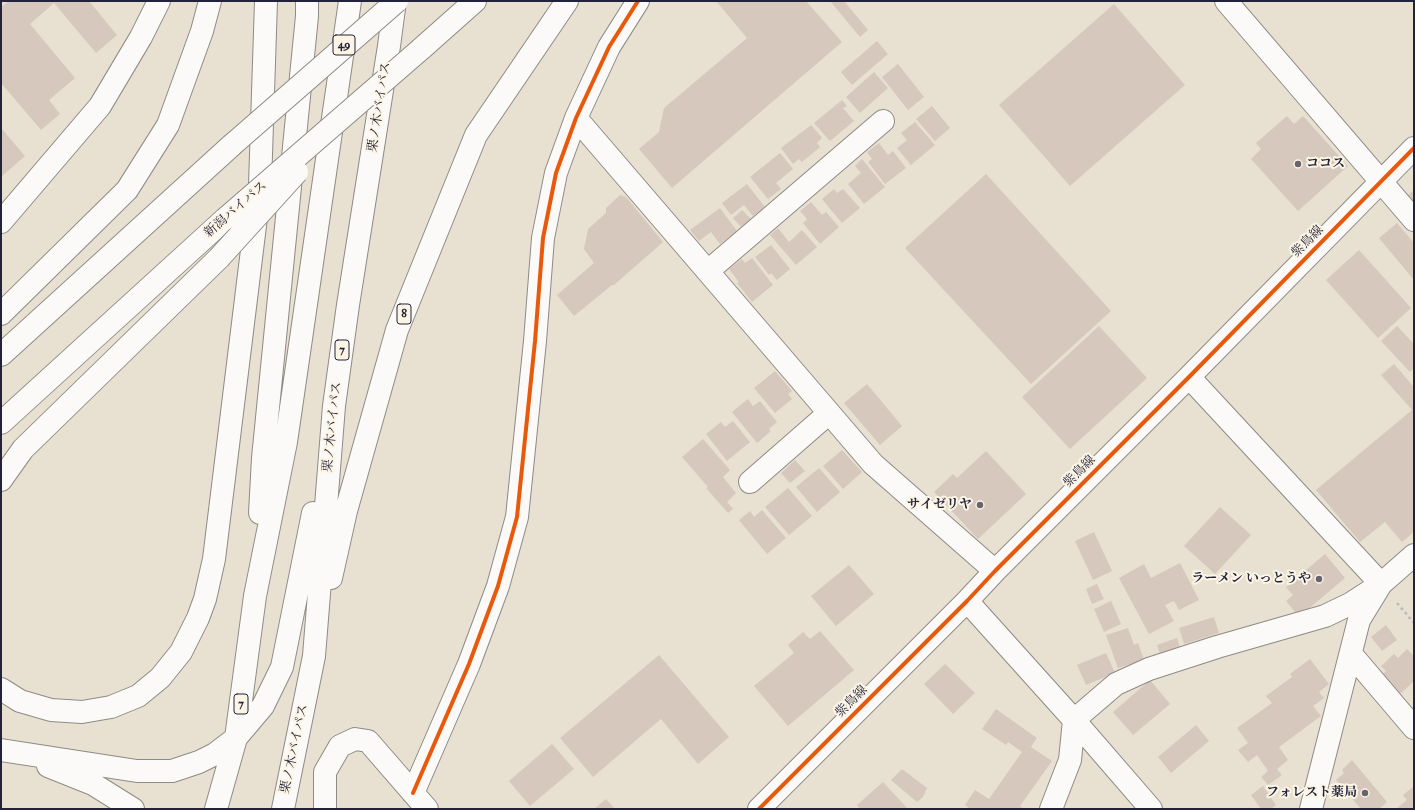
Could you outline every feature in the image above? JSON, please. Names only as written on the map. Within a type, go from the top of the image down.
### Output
[{"type":"main road","points":[[1,222],[100,106],[141,36],[159,1]]},
{"type":"main road","points":[[1,314],[127,190],[168,125],[202,31],[210,1]]},
{"type":"main road","points":[[1,689],[20,701],[51,710],[82,712],[111,707],[138,696],[160,678],[181,652],[198,618],[205,599],[214,560],[260,185],[266,1]]},
{"type":"main road","points":[[255,596],[263,458],[307,16],[307,1]]},
{"type":"main road","name":"49","points":[[337,90],[350,1]]},
{"type":"main road","points":[[328,62],[379,1]]},
{"type":"main road","points":[[1,355],[232,145],[396,1]]},
{"type":"main road","name":"栗ノ木バイパス","points":[[283,809],[314,656],[334,406],[349,298],[396,1]]},
{"type":"main road","name":"新潟バイパス","points":[[1,423],[225,219],[475,1]]},
{"type":"main road","name":"8","points":[[314,656],[346,511],[397,330],[476,135],[567,1]]},
{"type":"main road","points":[[325,809],[325,772],[340,746],[355,739],[368,741],[420,801],[498,586],[517,517],[535,341],[543,238],[556,173],[576,118],[609,47],[638,1]]},
{"type":"main road","points":[[1226,1],[1414,220]]},
{"type":"main road","name":"7","points":[[216,809],[236,738],[255,596],[286,442],[337,90]]},
{"type":"main road","points":[[1,480],[23,449],[219,258],[362,100]]},
{"type":"main road","points":[[576,118],[873,464],[995,571]]},
{"type":"main road","points":[[708,271],[883,121]]},
{"type":"main road","name":"紫鳥線","points":[[759,809],[1189,377],[1414,148]]},
{"type":"main road","points":[[1189,377],[1381,584]]},
{"type":"main road","points":[[7,751],[137,771],[172,771],[199,762],[215,754],[236,738],[262,706],[282,667],[334,406]]},
{"type":"main road","points":[[750,482],[829,413]]},
{"type":"main road","points":[[1051,809],[1070,760],[1074,720],[1116,684],[1149,669],[1217,647],[1325,616],[1350,604],[1381,584],[1414,555]]},
{"type":"main road","points":[[1311,809],[1359,620],[1381,584]]},
{"type":"main road","points":[[967,601],[1074,720],[1151,809]]},
{"type":"main road","points":[[1351,654],[1414,728]]},
{"type":"main road","points":[[7,751],[93,784],[132,809]]},
{"type":"building","points":[[9,1],[89,1],[117,35],[96,53],[54,3],[30,24],[75,78],[49,100],[60,114],[41,130],[1,83],[1,7]]},
{"type":"building","points":[[716,1],[806,1],[842,42],[672,188],[639,149],[659,132],[664,108],[747,38]]},
{"type":"building","points":[[830,1],[844,1],[868,30],[860,37]]},
{"type":"building","points":[[1114,4],[1185,85],[1070,186],[999,105]]},
{"type":"building","points":[[877,41],[888,54],[852,85],[841,72]]},
{"type":"building","points":[[898,64],[924,97],[908,110],[882,77]]},
{"type":"building","points":[[874,72],[888,88],[860,113],[846,97]]},
{"type":"building","points":[[842,100],[847,106],[843,108],[854,121],[830,141],[814,123]]},
{"type":"building","points":[[932,106],[950,128],[935,141],[916,119]]},
{"type":"building","points":[[1287,116],[1294,124],[1303,116],[1348,166],[1298,211],[1251,159],[1261,149],[1256,143]]},
{"type":"building","points":[[915,122],[935,145],[911,165],[897,148],[907,140],[901,133]]},
{"type":"building","points":[[811,125],[822,138],[817,143],[820,147],[802,162],[799,159],[793,164],[781,148]]},
{"type":"building","points":[[1,128],[25,156],[1,177]]},
{"type":"building","points":[[879,143],[888,155],[893,151],[906,168],[885,184],[868,162],[872,159],[867,152]]},
{"type":"building","points":[[780,153],[793,169],[776,183],[781,189],[768,199],[750,177]]},
{"type":"building","points":[[862,159],[885,187],[864,204],[848,184],[861,173],[855,166]]},
{"type":"building","points":[[986,174],[1111,311],[1031,384],[905,248]]},
{"type":"building","points":[[747,184],[765,207],[753,216],[744,205],[731,215],[722,203]]},
{"type":"building","points":[[834,189],[837,193],[843,189],[860,208],[842,223],[822,199]]},
{"type":"building","points":[[1414,190],[1414,203],[1407,196]]},
{"type":"building","points":[[620,195],[626,197],[663,242],[614,285],[612,285],[574,316],[557,295],[594,263],[584,249],[588,229],[606,213],[606,208]]},
{"type":"building","points":[[811,202],[822,215],[826,212],[839,227],[820,244],[803,223],[807,219],[800,211]]},
{"type":"building","points":[[720,208],[737,231],[720,244],[711,232],[699,241],[690,230]]},
{"type":"building","points":[[742,210],[751,219],[741,227],[733,218]]},
{"type":"building","points":[[1397,223],[1414,243],[1414,280],[1379,238]]},
{"type":"building","points":[[778,228],[789,242],[802,230],[817,247],[796,265],[770,235]]},
{"type":"building","points":[[771,245],[790,269],[777,280],[771,273],[769,275],[755,257]]},
{"type":"building","points":[[1359,250],[1411,308],[1378,338],[1326,280]]},
{"type":"building","points":[[752,258],[773,285],[752,302],[737,283],[739,282],[729,269],[742,259],[745,263]]},
{"type":"building","points":[[1099,326],[1147,378],[1070,449],[1022,397]]},
{"type":"building","points":[[1397,326],[1414,344],[1414,368],[1410,372],[1381,341]]},
{"type":"building","points":[[1394,364],[1414,387],[1414,532],[1402,542],[1385,522],[1360,542],[1316,490],[1412,410],[1381,375]]},
{"type":"building","points":[[775,371],[792,391],[788,394],[792,399],[775,413],[754,388]]},
{"type":"building","points":[[867,384],[902,426],[880,445],[844,403]]},
{"type":"building","points":[[748,399],[753,406],[760,401],[777,422],[769,429],[771,431],[757,443],[732,412]]},
{"type":"building","points":[[733,421],[750,442],[727,461],[706,434],[721,422],[725,427]]},
{"type":"building","points":[[703,439],[730,470],[723,477],[736,493],[727,502],[733,509],[728,513],[682,457]]},
{"type":"building","points":[[842,450],[862,472],[843,489],[823,466]]},
{"type":"building","name":"サイゼリヤ","points":[[986,451],[1026,494],[978,539],[934,492],[953,474],[957,478]]},
{"type":"building","points":[[795,460],[805,471],[790,483],[781,473]]},
{"type":"building","points":[[819,468],[840,492],[817,512],[796,487]]},
{"type":"building","points":[[788,488],[812,516],[789,535],[765,507]]},
{"type":"building","points":[[1220,507],[1251,535],[1215,574],[1184,546]]},
{"type":"building","points":[[762,510],[786,538],[767,554],[739,520],[750,511],[754,517]]},
{"type":"building","points":[[1094,532],[1112,571],[1093,580],[1075,541]]},
{"type":"building","points":[[1325,554],[1345,578],[1299,617],[1286,601],[1293,595],[1286,587]]},
{"type":"building","points":[[1180,563],[1199,600],[1179,610],[1174,601],[1165,605],[1174,621],[1149,634],[1119,578],[1144,564],[1151,578]]},
{"type":"building","points":[[849,565],[874,594],[836,626],[811,596]]},
{"type":"building","points":[[1097,584],[1104,599],[1092,604],[1086,589]]},
{"type":"building","points":[[1111,601],[1121,624],[1104,632],[1094,609]]},
{"type":"building","points":[[1214,617],[1219,633],[1184,644],[1179,628]]},
{"type":"building","points":[[1386,625],[1397,640],[1382,651],[1371,637]]},
{"type":"building","points":[[1128,628],[1134,645],[1138,643],[1144,660],[1118,668],[1106,635]]},
{"type":"building","points":[[820,631],[854,670],[788,726],[754,686],[794,653],[788,645],[803,632],[810,639]]},
{"type":"building","points":[[1177,638],[1180,647],[1160,654],[1157,645]]},
{"type":"building","points":[[1407,649],[1414,656],[1414,681],[1396,698],[1378,678],[1386,671],[1381,666],[1394,654],[1398,658]]},
{"type":"building","points":[[1106,653],[1115,673],[1086,685],[1077,665]]},
{"type":"building","points":[[659,655],[729,737],[698,764],[661,719],[593,777],[560,738]]},
{"type":"building","points":[[1310,659],[1329,684],[1319,692],[1324,698],[1313,706],[1321,716],[1279,747],[1288,760],[1277,769],[1282,775],[1268,785],[1261,777],[1268,771],[1257,755],[1248,762],[1238,750],[1248,743],[1237,728],[1272,703],[1266,696],[1292,677],[1290,674]]},
{"type":"building","points":[[945,664],[975,693],[953,714],[924,684]]},
{"type":"building","points":[[1150,680],[1170,704],[1133,735],[1113,712]]},
{"type":"building","points":[[996,709],[1037,738],[1031,747],[1052,761],[1020,806],[1024,809],[970,809],[965,805],[975,790],[989,799],[1022,752],[1008,742],[1006,745],[982,729]]},
{"type":"building","points":[[1196,725],[1209,741],[1171,773],[1158,757]]},
{"type":"building","points":[[552,744],[574,769],[530,806],[509,781]]},
{"type":"building","points":[[1352,760],[1387,802],[1379,809],[1361,809],[1336,780],[1344,773],[1342,770]]},
{"type":"building","points":[[902,769],[927,788],[923,797],[917,802],[891,780]]},
{"type":"building","points":[[883,782],[908,809],[860,809],[857,805]]},
{"type":"building","points":[[1263,786],[1276,805],[1271,809],[1261,809],[1251,795]]},
{"type":"building","points":[[1414,786],[1414,809],[1396,809],[1407,800],[1403,795]]},
{"type":"building","points":[[606,799],[615,809],[594,809]]},
{"type":"cycle path","points":[[413,793],[469,664],[498,586],[517,517],[535,341],[543,238],[556,173],[576,118],[609,47],[638,1]]},
{"type":"cycle path","points":[[759,809],[1189,377],[1414,148]]},
{"type":"place","name":"ココス","points":[[1298,164]]},
{"type":"place","name":"サイゼリヤ","points":[[980,505]]},
{"type":"place","name":"ラーメン いっとうや","points":[[1319,579]]},
{"type":"place","name":"フォレスト薬局","points":[[1365,793]]}]
